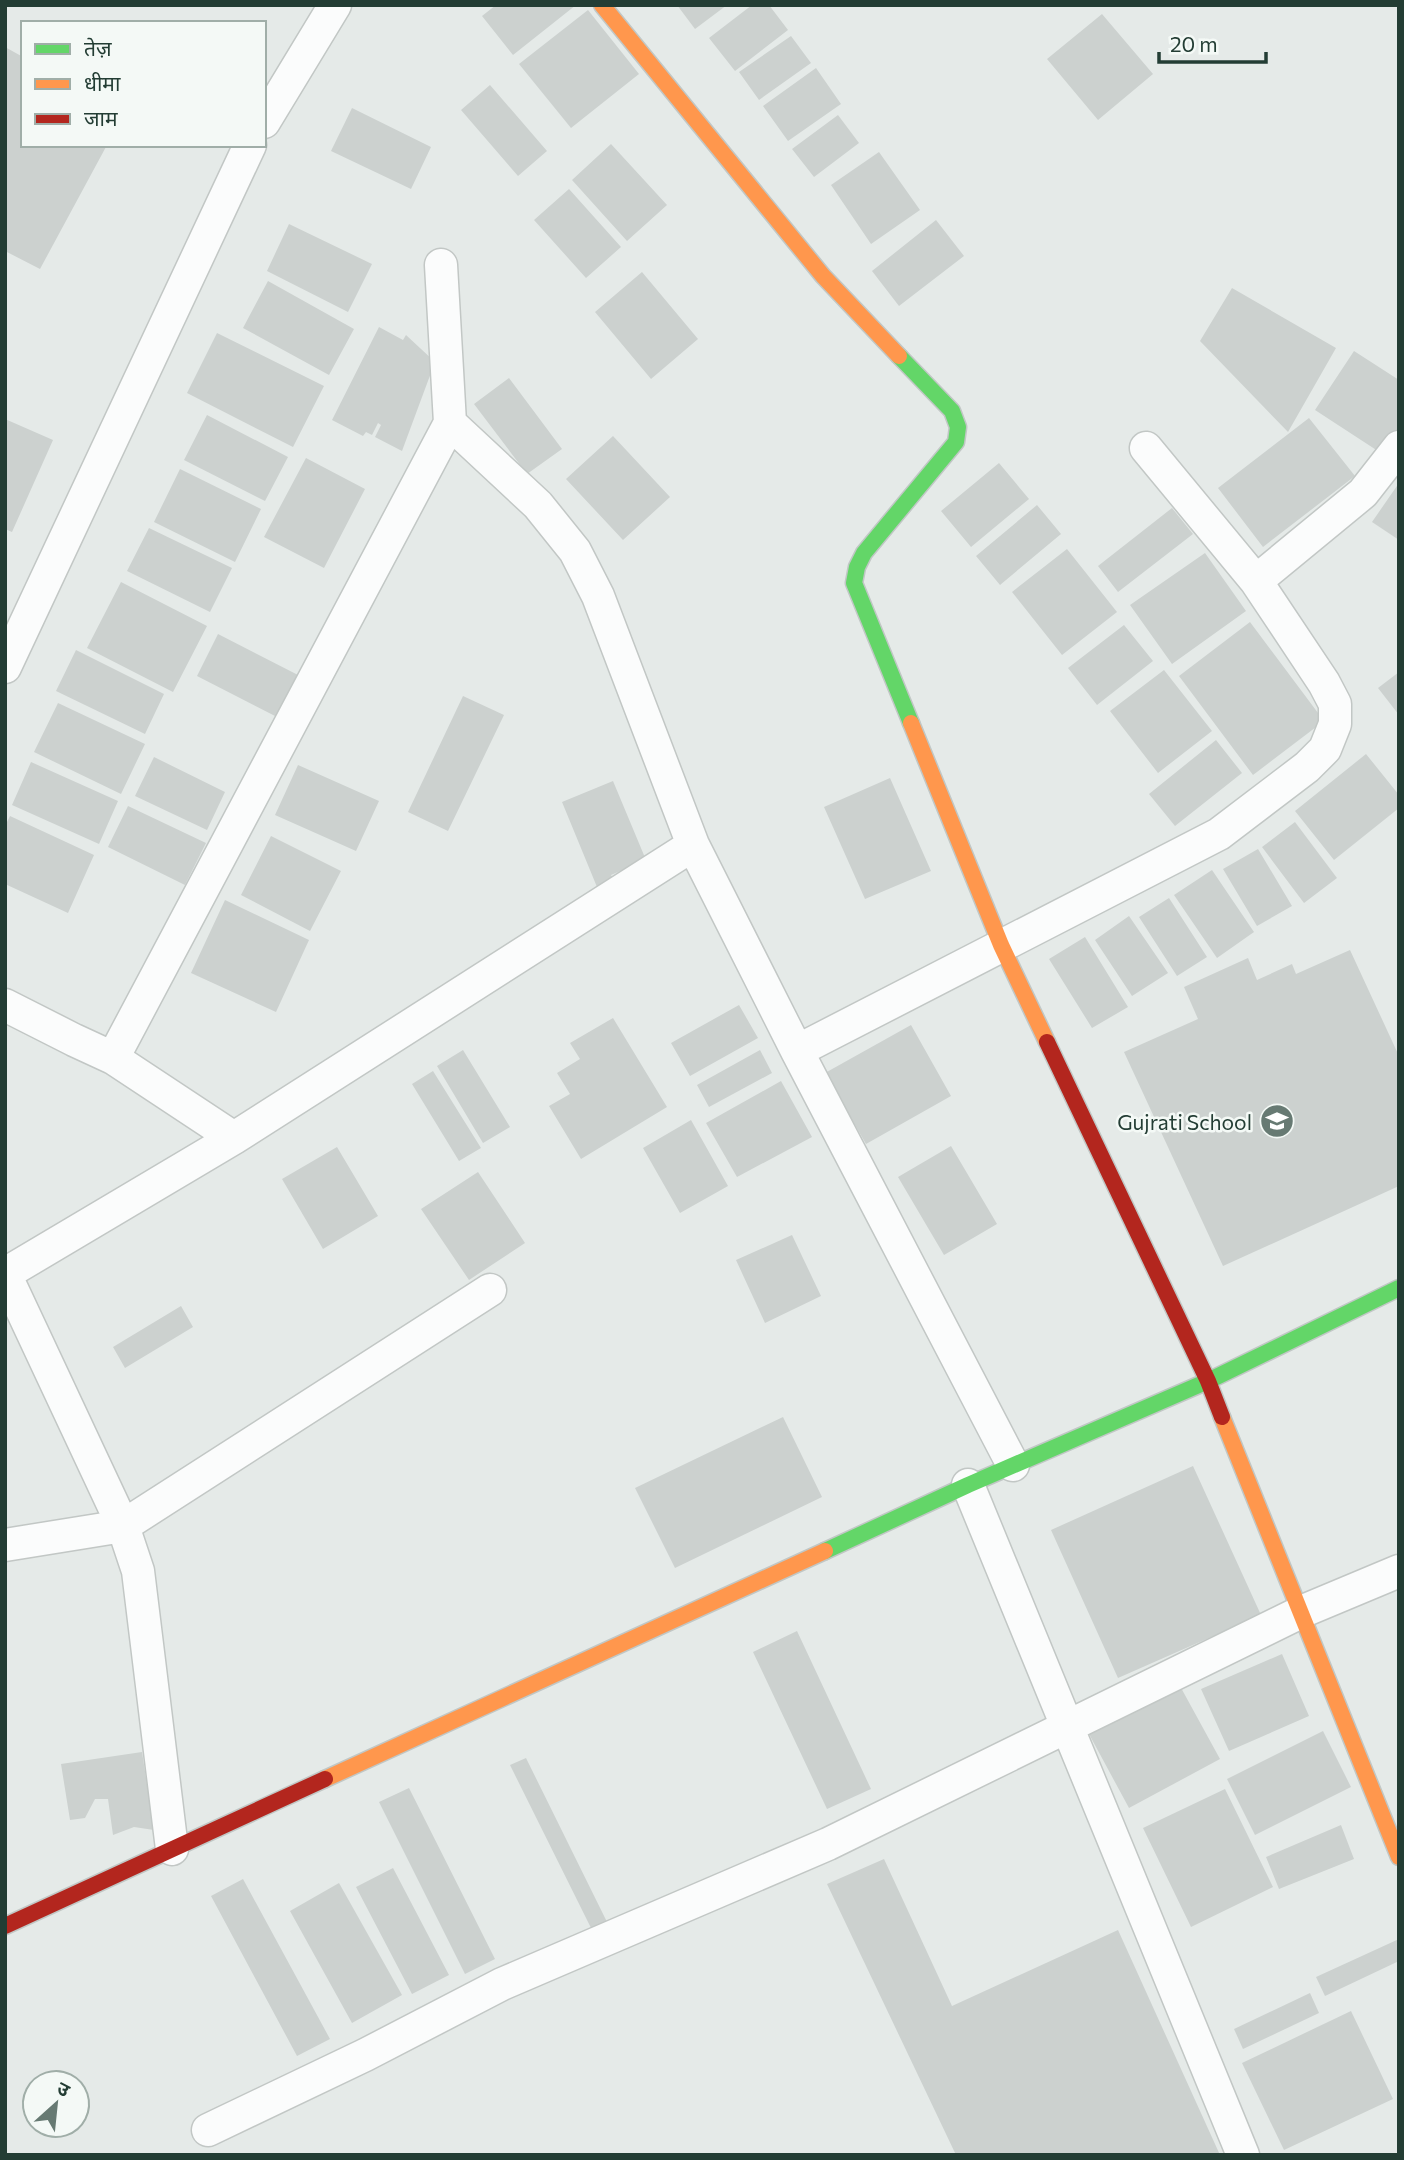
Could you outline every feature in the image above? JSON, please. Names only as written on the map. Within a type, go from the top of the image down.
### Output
[{"type":"street","points":[[266,119],[335,5]]},
{"type":"street","points":[[602,5],[823,276],[952,411],[958,427],[956,442],[864,553],[857,567],[854,583],[1001,945],[1208,1381],[1399,1857]]},
{"type":"street","points":[[5,667],[249,147]]},
{"type":"street","points":[[113,1058],[450,423],[441,265]]},
{"type":"street","points":[[450,423],[538,505],[575,551],[598,596],[693,845],[1013,1465]]},
{"type":"street","points":[[797,1051],[1219,834],[1307,767],[1325,749],[1335,724],[1335,704],[1324,683],[1256,582],[1146,447]]},
{"type":"street","points":[[1256,582],[1363,493],[1399,447]]},
{"type":"street","points":[[172,1849],[138,1571],[123,1526],[5,1274],[234,1138],[693,845]]},
{"type":"street","points":[[5,1005],[113,1058],[234,1138]]},
{"type":"street","points":[[5,1926],[968,1485],[1208,1381],[1399,1288]]},
{"type":"street","points":[[5,1545],[123,1526],[490,1290]]},
{"type":"street","points":[[968,1485],[1243,2155]]},
{"type":"street","points":[[208,2130],[502,1984],[828,1844],[1301,1612],[1399,1571]]},
{"type":"building","points":[[496,5],[576,5],[513,55],[482,16]]},
{"type":"building","points":[[677,5],[727,5],[695,29]]},
{"type":"building","points":[[752,5],[769,5],[788,30],[735,71],[709,38]]},
{"type":"building","points":[[588,10],[639,74],[571,128],[519,64]]},
{"type":"building","points":[[1102,14],[1153,74],[1098,120],[1047,59]]},
{"type":"building","points":[[791,36],[811,63],[759,100],[739,72]]},
{"type":"building","points":[[5,47],[21,56],[21,147],[106,147],[40,269],[5,251]]},
{"type":"building","points":[[816,68],[841,104],[788,141],[763,106]]},
{"type":"building","points":[[490,85],[547,151],[518,176],[461,110]]},
{"type":"building","points":[[352,108],[431,147],[411,189],[331,151]]},
{"type":"building","points":[[838,115],[859,143],[814,177],[792,149]]},
{"type":"building","points":[[611,144],[667,205],[627,241],[572,180]]},
{"type":"building","points":[[879,152],[920,210],[871,244],[831,185]]},
{"type":"building","points":[[569,189],[621,247],[586,278],[534,220]]},
{"type":"building","points":[[936,220],[964,256],[899,306],[872,271]]},
{"type":"building","points":[[289,224],[372,264],[348,312],[267,271]]},
{"type":"building","points":[[642,272],[698,339],[651,379],[595,312]]},
{"type":"building","points":[[268,281],[354,329],[329,375],[243,328]]},
{"type":"building","points":[[1232,288],[1336,348],[1288,432],[1200,341]]},
{"type":"building","points":[[379,327],[403,340],[406,335],[435,362],[402,451],[375,437],[381,425],[378,423],[372,435],[366,432],[363,436],[332,420]]},
{"type":"building","points":[[217,333],[324,386],[293,447],[187,393]]},
{"type":"building","points":[[1354,351],[1399,380],[1399,433],[1384,455],[1315,410]]},
{"type":"building","points":[[509,378],[562,449],[527,474],[474,404]]},
{"type":"building","points":[[207,415],[288,457],[265,501],[184,460]]},
{"type":"building","points":[[1309,418],[1355,476],[1263,547],[1218,488]]},
{"type":"building","points":[[5,419],[53,440],[12,532],[5,529]]},
{"type":"building","points":[[613,436],[670,497],[623,540],[566,479]]},
{"type":"building","points":[[306,458],[365,489],[324,568],[264,537]]},
{"type":"building","points":[[999,463],[1029,499],[971,547],[941,511]]},
{"type":"building","points":[[180,469],[261,509],[235,562],[154,522]]},
{"type":"building","points":[[1399,483],[1399,540],[1372,522]]},
{"type":"building","points":[[1037,505],[1061,534],[1000,585],[976,556]]},
{"type":"building","points":[[1172,508],[1193,534],[1118,592],[1098,566]]},
{"type":"building","points":[[149,528],[232,568],[210,612],[127,571]]},
{"type":"building","points":[[1067,549],[1117,612],[1062,655],[1012,592]]},
{"type":"building","points":[[1205,553],[1246,611],[1172,664],[1130,605]]},
{"type":"building","points":[[121,582],[207,626],[173,692],[87,648]]},
{"type":"building","points":[[1250,622],[1324,721],[1253,775],[1179,676]]},
{"type":"building","points":[[1124,625],[1153,661],[1097,705],[1068,668]]},
{"type":"building","points":[[218,634],[298,675],[277,717],[197,676]]},
{"type":"building","points":[[76,650],[164,694],[145,734],[56,691]]},
{"type":"building","points":[[1164,670],[1212,731],[1158,773],[1110,711]]},
{"type":"building","points":[[1399,672],[1399,715],[1378,688]]},
{"type":"building","points":[[463,696],[504,715],[448,831],[408,812]]},
{"type":"building","points":[[58,703],[145,744],[121,794],[34,752]]},
{"type":"building","points":[[1216,740],[1242,773],[1175,826],[1149,794]]},
{"type":"building","points":[[1366,754],[1399,795],[1399,808],[1334,860],[1295,811]]},
{"type":"building","points":[[154,757],[225,792],[207,830],[135,796]]},
{"type":"building","points":[[31,762],[118,801],[99,844],[12,805]]},
{"type":"building","points":[[298,765],[379,801],[356,851],[275,815]]},
{"type":"building","points":[[890,778],[931,871],[865,899],[824,807]]},
{"type":"building","points":[[613,781],[646,860],[611,875],[614,880],[597,887],[562,802]]},
{"type":"building","points":[[128,806],[206,843],[185,885],[108,847]]},
{"type":"building","points":[[10,816],[94,855],[68,913],[5,884],[5,826]]},
{"type":"building","points":[[1295,822],[1337,878],[1304,903],[1262,847]]},
{"type":"building","points":[[271,836],[341,871],[310,931],[241,895]]},
{"type":"building","points":[[1258,849],[1292,906],[1257,926],[1223,869]]},
{"type":"building","points":[[1212,870],[1254,932],[1217,958],[1174,895]]},
{"type":"building","points":[[1169,898],[1207,957],[1177,976],[1139,917]]},
{"type":"building","points":[[225,900],[309,940],[276,1012],[191,973]]},
{"type":"building","points":[[1129,916],[1168,973],[1132,996],[1095,940]]},
{"type":"building","points":[[1085,937],[1128,1007],[1092,1028],[1049,959]]},
{"type":"building","name":"Gujrati School","points":[[1350,950],[1399,1056],[1399,1186],[1223,1266],[1124,1052],[1198,1019],[1184,987],[1248,958],[1257,980],[1292,964],[1296,974]]},
{"type":"building","points":[[739,1005],[758,1038],[690,1076],[671,1043]]},
{"type":"building","points":[[613,1018],[667,1107],[581,1159],[549,1106],[570,1094],[557,1073],[580,1059],[570,1043]]},
{"type":"building","points":[[911,1025],[951,1096],[866,1144],[825,1073]]},
{"type":"building","points":[[463,1050],[510,1127],[483,1143],[437,1066]]},
{"type":"building","points":[[760,1050],[772,1073],[709,1107],[697,1085]]},
{"type":"building","points":[[433,1071],[481,1148],[459,1161],[412,1084]]},
{"type":"building","points":[[781,1081],[812,1137],[737,1177],[706,1123]]},
{"type":"building","points":[[691,1120],[728,1186],[680,1213],[643,1148]]},
{"type":"building","points":[[951,1146],[997,1224],[944,1255],[898,1177]]},
{"type":"building","points":[[337,1147],[378,1216],[323,1249],[282,1179]]},
{"type":"building","points":[[478,1172],[525,1243],[469,1280],[421,1209]]},
{"type":"building","points":[[792,1235],[821,1296],[765,1323],[736,1260]]},
{"type":"building","points":[[181,1306],[193,1327],[125,1368],[113,1347]]},
{"type":"building","points":[[783,1417],[822,1497],[675,1568],[635,1488]]},
{"type":"building","points":[[1193,1466],[1261,1615],[1118,1678],[1051,1530]]},
{"type":"building","points":[[797,1631],[871,1789],[827,1809],[753,1652]]},
{"type":"building","points":[[1282,1654],[1309,1716],[1229,1751],[1201,1689]]},
{"type":"building","points":[[1180,1686],[1220,1759],[1129,1808],[1089,1734]]},
{"type":"building","points":[[1323,1731],[1351,1787],[1255,1835],[1227,1779]]},
{"type":"building","points":[[142,1752],[154,1830],[134,1827],[113,1835],[108,1799],[95,1799],[85,1818],[70,1820],[61,1764]]},
{"type":"building","points":[[526,1758],[608,1924],[593,1932],[510,1765]]},
{"type":"building","points":[[409,1788],[495,1959],[465,1974],[379,1802]]},
{"type":"building","points":[[1225,1789],[1273,1887],[1191,1927],[1143,1828]]},
{"type":"building","points":[[1341,1825],[1354,1859],[1279,1889],[1266,1857]]},
{"type":"building","points":[[884,1859],[952,2006],[1118,1930],[1220,2155],[956,2155],[827,1884]]},
{"type":"building","points":[[393,1868],[449,1975],[412,1994],[356,1887]]},
{"type":"building","points":[[243,1879],[330,2039],[297,2056],[211,1896]]},
{"type":"building","points":[[339,1883],[402,1995],[352,2023],[290,1911]]},
{"type":"building","points":[[1399,1939],[1399,1961],[1325,1996],[1316,1977]]},
{"type":"building","points":[[1310,1993],[1319,2013],[1243,2049],[1234,2029]]},
{"type":"building","points":[[1351,2011],[1393,2099],[1284,2150],[1242,2063]]},
{"type":"traffic: fast","points":[[899,356],[952,411],[958,427],[956,442],[864,553],[857,567],[854,583],[911,723]]},
{"type":"traffic: fast","points":[[825,1551],[968,1485],[1208,1381],[1399,1288]]},
{"type":"traffic: slow","points":[[602,5],[823,276],[899,356]]},
{"type":"traffic: slow","points":[[911,723],[1001,945],[1047,1042]]},
{"type":"traffic: slow","points":[[1222,1417],[1399,1857]]},
{"type":"traffic: slow","points":[[325,1779],[825,1551]]},
{"type":"traffic: jam","points":[[1047,1042],[1208,1381],[1222,1417]]},
{"type":"traffic: jam","points":[[5,1926],[325,1779]]},
{"type":"place","name":"Gujrati School","points":[[1277,1121]]}]
